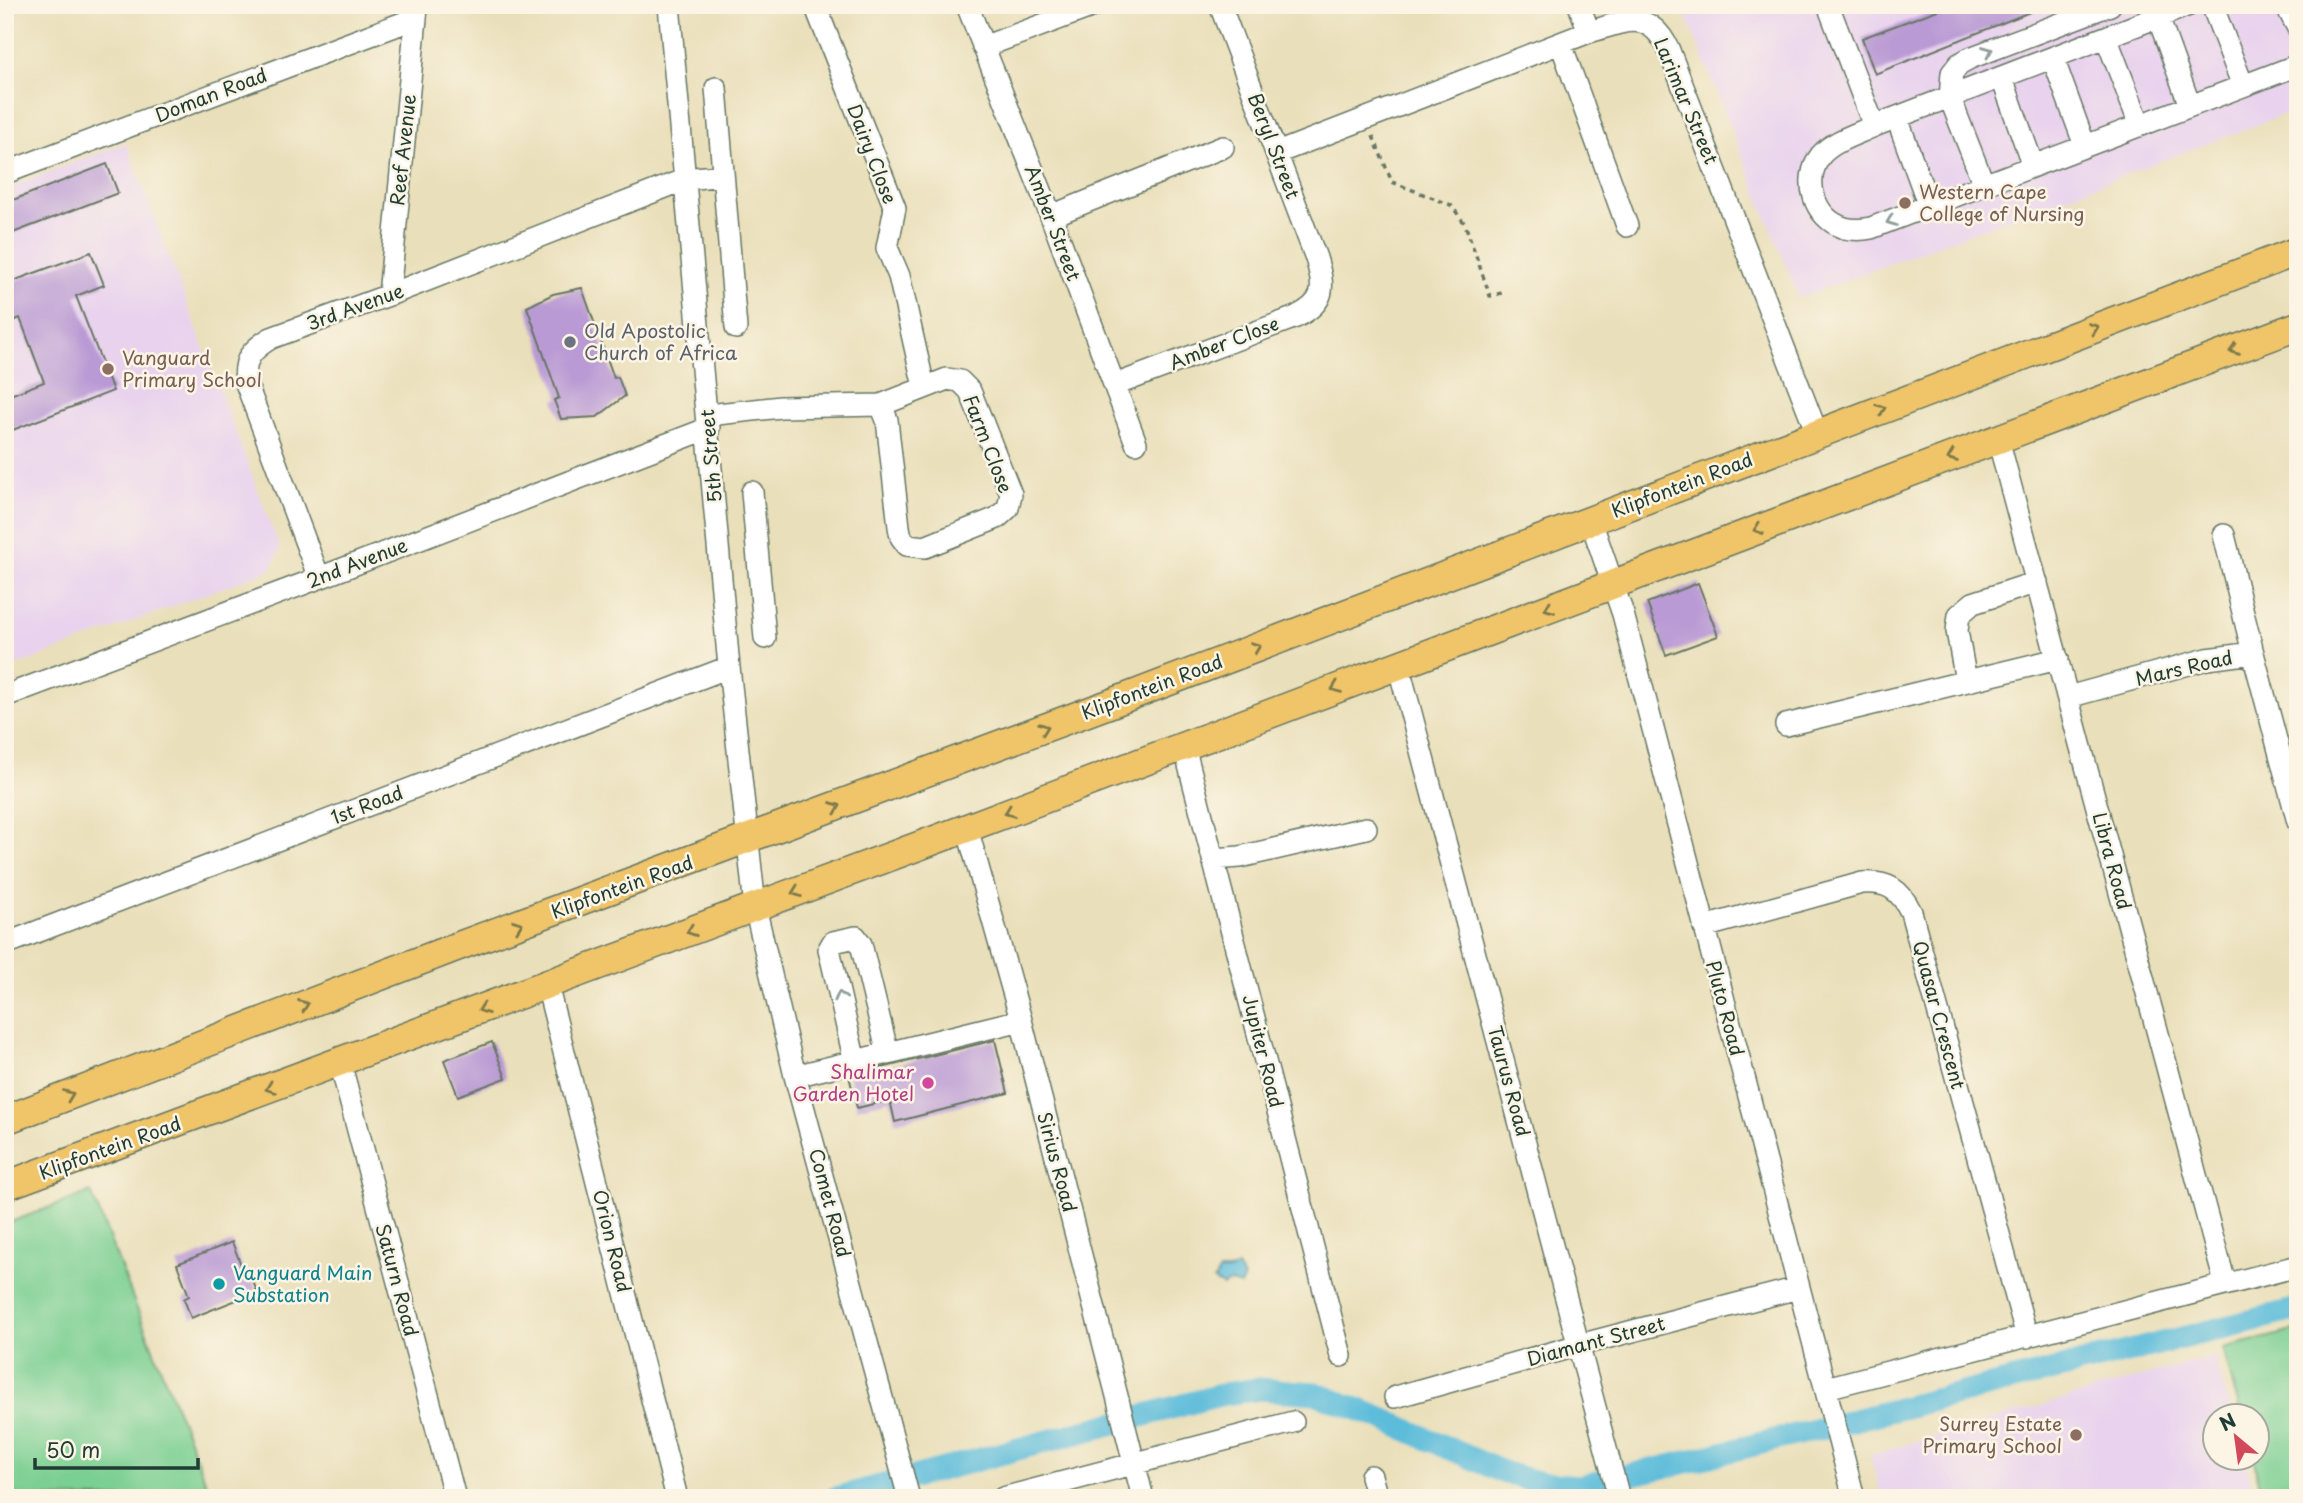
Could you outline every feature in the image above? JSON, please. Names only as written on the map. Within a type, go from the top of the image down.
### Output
[{"type":"main road","name":"Klipfontein Road","points":[[5,1120],[2298,251]]},
{"type":"main road","name":"Klipfontein Road","points":[[5,1186],[967,828],[2298,326]]},
{"type":"street","name":"5th Street","points":[[669,5],[729,667],[755,907]]},
{"type":"street","name":"Dairy Close","points":[[814,5],[895,208],[887,248],[899,276],[924,387]]},
{"type":"street","name":"Amber Street","points":[[967,5],[1051,216],[1136,443]]},
{"type":"street","points":[[983,47],[1096,5]]},
{"type":"street","name":"Beryl Street","points":[[1220,5],[1316,258],[1322,289]]},
{"type":"street","points":[[1579,5],[1589,32]]},
{"type":"street","points":[[1828,5],[1874,126]]},
{"type":"street","points":[[1984,185],[1950,98],[1952,73],[1959,64],[2110,5]]},
{"type":"street","points":[[2212,5],[2243,86]]},
{"type":"street","points":[[2290,5],[2290,13],[2298,28]]},
{"type":"street","points":[[2190,106],[2173,9],[1874,126],[1832,146],[1822,153],[1817,161],[1811,186],[1817,205],[1828,219],[1843,228],[1871,228],[2298,65]]},
{"type":"street","name":"Doman Road","points":[[5,173],[417,11]]},
{"type":"street","name":"Reef Avenue","points":[[388,295],[417,11]]},
{"type":"street","name":"Larimar Street","points":[[1277,153],[1589,32],[1641,20],[1654,27],[1662,37],[1817,433]]},
{"type":"street","points":[[2106,37],[2140,125]]},
{"type":"street","points":[[1562,44],[1627,226]]},
{"type":"street","points":[[2053,58],[2085,146]]},
{"type":"street","points":[[2002,78],[2033,166]]},
{"type":"street","points":[[716,88],[736,328]]},
{"type":"street","points":[[1897,118],[1929,206]]},
{"type":"street","points":[[1051,216],[1223,147]]},
{"type":"street","name":"3rd Avenue","points":[[319,578],[250,398],[244,371],[248,358],[257,346],[271,338],[686,179],[723,175]]},
{"type":"street","name":"Amber Close","points":[[1115,385],[1296,317],[1319,300],[1322,289]]},
{"type":"street","name":"Farm Close","points":[[708,422],[781,407],[881,405],[947,379],[960,381],[970,391],[1010,494],[1008,508],[997,517],[925,547],[907,545],[898,527],[887,420],[881,405]]},
{"type":"street","name":"2nd Avenue","points":[[5,696],[319,578],[708,422]]},
{"type":"street","name":"Libra Road","points":[[1998,439],[2225,1283]]},
{"type":"street","points":[[752,492],[765,638]]},
{"type":"street","name":"Pluto Road","points":[[1591,521],[1613,584],[1854,1497]]},
{"type":"street","points":[[2224,536],[2253,653]]},
{"type":"street","points":[[719,555],[757,553]]},
{"type":"street","points":[[1966,681],[1958,631],[1959,615],[1973,603],[2037,582]]},
{"type":"street","name":"Mars Road","points":[[2068,697],[2207,659],[2253,653],[2298,822]]},
{"type":"street","points":[[1786,724],[2058,659]]},
{"type":"street","name":"Taurus Road","points":[[1398,664],[1619,1498]]},
{"type":"street","name":"1st Road","points":[[5,944],[729,667]]},
{"type":"street","name":"Jupiter Road","points":[[1184,746],[1341,1356]]},
{"type":"street","name":"Sirius Road","points":[[967,828],[1021,1020],[1143,1498]]},
{"type":"street","points":[[1213,859],[1251,855],[1366,828]]},
{"type":"street","name":"Quasar Crescent","points":[[1704,927],[1862,883],[1889,885],[1899,893],[1911,912],[2027,1336]]},
{"type":"street","name":"Comet Road","points":[[755,907],[795,1076],[908,1495]]},
{"type":"street","points":[[855,1062],[829,949],[833,942],[851,937],[856,937],[861,944],[888,1054]]},
{"type":"street","name":"Orion Road","points":[[547,985],[677,1498]]},
{"type":"street","points":[[795,1076],[1021,1020]]},
{"type":"street","name":"Saturn Road","points":[[340,1062],[455,1498]]},
{"type":"street","points":[[1828,1398],[2027,1336],[2298,1266]]},
{"type":"street","name":"Diamant Street","points":[[1395,1397],[1578,1345],[1798,1288]]},
{"type":"street","points":[[1003,1498],[1293,1422]]},
{"type":"street","points":[[1371,1476],[1377,1498]]},
{"type":"path","points":[[1367,119],[1392,182],[1451,205],[1465,223],[1490,296],[1502,293]]},
{"type":"shaded area","name":"Western Cape College of Nursing","points":[[1682,5],[2298,5],[2298,109],[1799,298]]},
{"type":"shaded area","name":"Vanguard Primary School","points":[[126,143],[280,549],[271,569],[5,670],[5,189]]},
{"type":"shaded area","name":"Surrey Estate Primary School","points":[[2214,1356],[2228,1402],[2202,1402],[2202,1472],[2248,1472],[2256,1498],[1882,1498],[1870,1455]]},
{"type":"green space","points":[[91,1192],[212,1498],[5,1498],[5,1224]]},
{"type":"green space","points":[[2298,1330],[2298,1498],[2263,1498],[2256,1472],[2272,1472],[2272,1402],[2238,1402],[2223,1348]]},
{"type":"water","points":[[1237,1267],[1244,1278],[1240,1286],[1229,1282],[1223,1286],[1214,1281],[1219,1271],[1230,1271]]},
{"type":"building","points":[[1951,5],[2045,6],[1875,74],[1862,38]]},
{"type":"building","points":[[107,164],[118,193],[5,236],[5,203]]},
{"type":"building","points":[[91,252],[104,285],[76,296],[113,391],[5,433],[5,397],[44,382],[20,318],[5,324],[5,284]]},
{"type":"building","name":"Old Apostolic Church of Africa","points":[[582,288],[614,378],[618,377],[625,396],[597,417],[561,419],[554,400],[559,398],[527,307],[553,294]]},
{"type":"building","points":[[1698,583],[1718,636],[1666,655],[1647,603]]},
{"type":"building","name":"Shalimar Garden Hotel","points":[[995,1040],[1008,1093],[895,1122],[890,1100],[857,1108],[849,1076]]},
{"type":"building","points":[[492,1042],[506,1078],[458,1096],[444,1060]]},
{"type":"building","name":"Vanguard Main Substation","points":[[232,1242],[245,1275],[250,1273],[257,1292],[191,1318],[184,1299],[189,1296],[177,1264]]},
{"type":"waterway","points":[[835,1498],[1224,1394],[1260,1389],[1315,1393],[1378,1417],[1505,1473],[1542,1483],[1580,1486],[1674,1465],[2298,1309]]},
{"type":"place","name":"Western Cape College of Nursing","points":[[1905,203]]},
{"type":"place","name":"Old Apostolic Church of Africa","points":[[570,342]]},
{"type":"place","name":"Vanguard Primary School","points":[[108,369]]},
{"type":"place","name":"Shalimar Garden Hotel","points":[[928,1083]]},
{"type":"place","name":"Vanguard Main Substation","points":[[219,1284]]},
{"type":"place","name":"Surrey Estate Primary School","points":[[2076,1435]]}]
